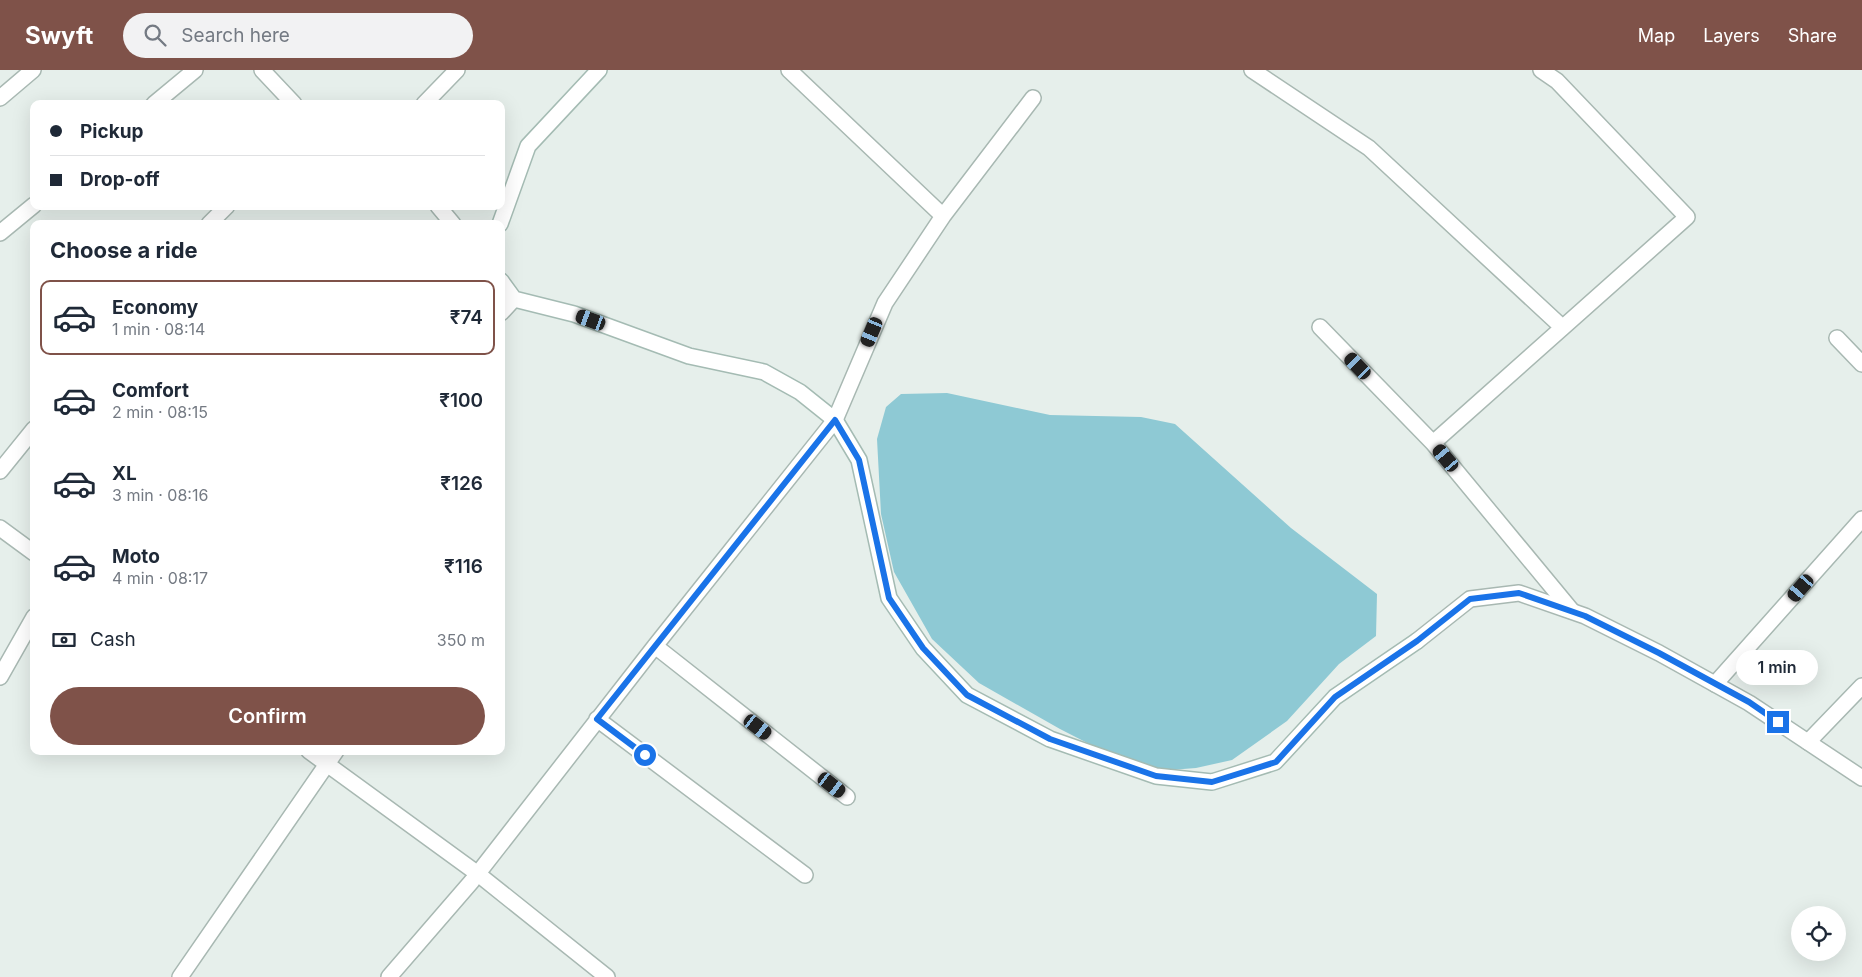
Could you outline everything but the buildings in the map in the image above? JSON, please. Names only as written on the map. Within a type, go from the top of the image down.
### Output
[{"type":"street","points":[[0,98],[33,70]]},
{"type":"street","points":[[159,100],[194,70]]},
{"type":"street","points":[[262,70],[290,100]]},
{"type":"street","points":[[428,100],[457,70]]},
{"type":"street","points":[[501,220],[528,146],[599,70]]},
{"type":"street","points":[[789,70],[944,216]]},
{"type":"street","points":[[1252,70],[1368,148],[1562,327]]},
{"type":"street","points":[[1433,443],[1687,217],[1557,81],[1541,70]]},
{"type":"street","points":[[389,977],[478,874],[597,719],[835,420],[885,303],[944,216],[1033,98]]},
{"type":"street","points":[[0,233],[30,208]]},
{"type":"street","points":[[213,220],[223,210]]},
{"type":"street","points":[[441,210],[450,220]]},
{"type":"street","points":[[505,287],[514,299],[574,314],[689,356],[764,372],[800,392],[835,420],[859,460],[889,598],[923,648],[967,695],[1050,739],[1156,776],[1212,782],[1276,762],[1335,697],[1417,641],[1470,599],[1519,593],[1585,616],[1659,653],[1749,702],[1862,778]]},
{"type":"street","points":[[505,309],[514,299]]},
{"type":"street","points":[[1320,327],[1433,443],[1572,611]]},
{"type":"street","points":[[1836,338],[1862,364]]},
{"type":"street","points":[[0,471],[30,433]]},
{"type":"street","points":[[1715,684],[1862,519]]},
{"type":"street","points":[[0,528],[30,550]]},
{"type":"street","points":[[0,677],[30,624]]},
{"type":"street","points":[[655,646],[847,797]]},
{"type":"street","points":[[1808,742],[1862,686]]},
{"type":"street","points":[[597,719],[805,875]]},
{"type":"street","points":[[314,755],[478,874],[608,977]]},
{"type":"street","points":[[180,977],[334,755]]},
{"type":"water","points":[[947,393],[1050,415],[1141,417],[1175,424],[1291,528],[1377,594],[1376,636],[1339,664],[1287,721],[1232,760],[1196,768],[1144,772],[1060,729],[979,683],[932,639],[894,572],[881,514],[877,439],[886,407],[901,394]]},
{"type":"route","points":[[645,755],[597,719],[835,420],[859,460],[889,598],[923,648],[967,695],[1050,739],[1156,776],[1212,782],[1276,762],[1335,697],[1417,641],[1470,599],[1519,593],[1585,616],[1659,653],[1749,702],[1778,722]]}]
